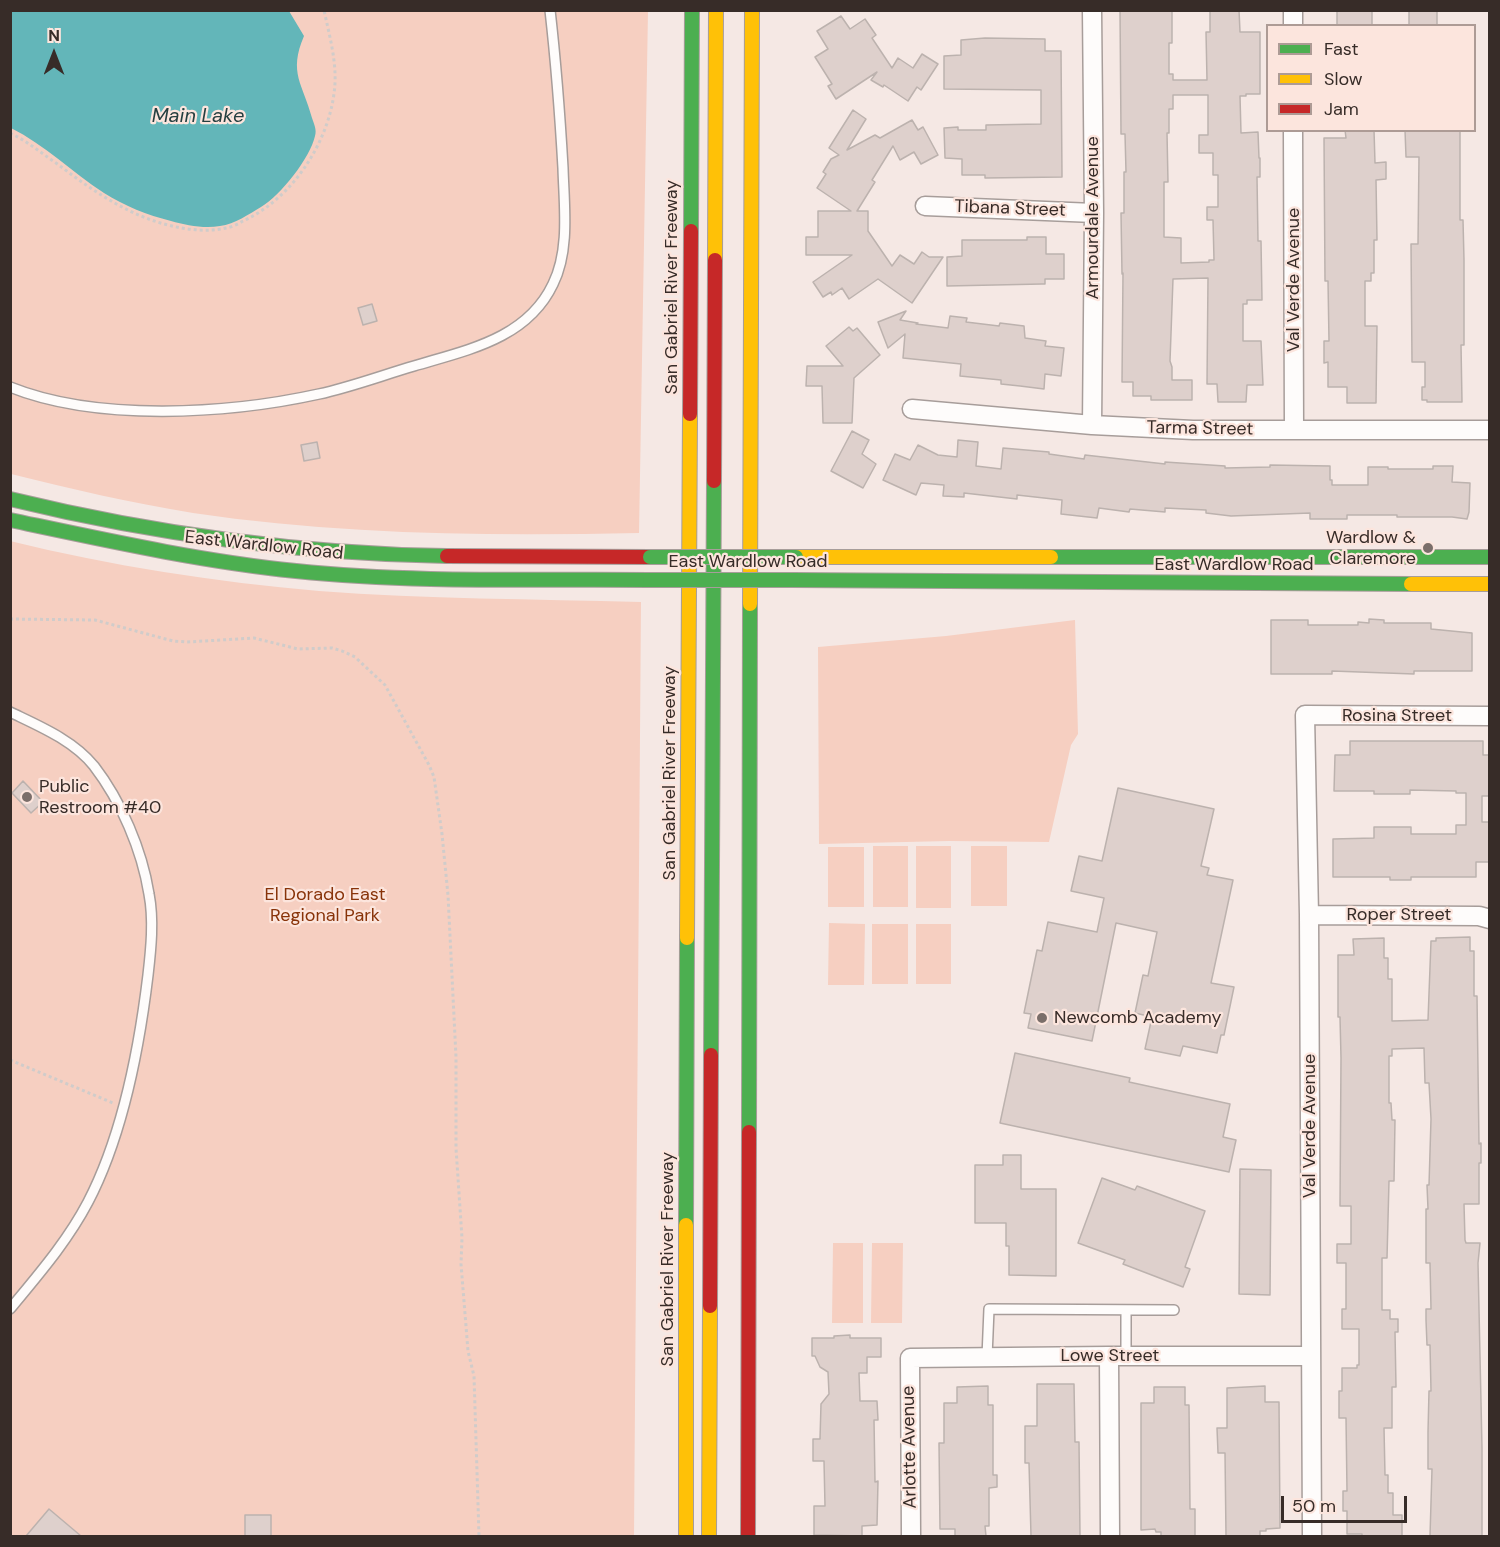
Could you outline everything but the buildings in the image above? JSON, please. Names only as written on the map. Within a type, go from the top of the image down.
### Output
[{"type":"main road","name":"San Gabriel River Freeway","points":[[686,1536],[692,10]]},
{"type":"main road","points":[[709,1536],[716,10]]},
{"type":"main road","points":[[748,1536],[752,10]]},
{"type":"main road","name":"East Wardlow Road","points":[[10,499],[119,522],[215,538],[307,549],[404,555],[1490,557]]},
{"type":"main road","name":"East Wardlow Road","points":[[10,520],[203,559],[298,571],[427,578],[1490,584]]},
{"type":"main road","points":[[737,1407],[748,1392]]},
{"type":"street","name":"Armourdale Avenue","points":[[1092,10],[1094,213],[1092,424]]},
{"type":"street","name":"Val Verde Avenue","points":[[1293,132],[1294,430]]},
{"type":"street","name":"Tibana Street","points":[[925,206],[1094,213]]},
{"type":"street","name":"Tarma Street","points":[[912,409],[1193,430],[1490,430]]},
{"type":"street","name":"Val Verde Avenue","points":[[1305,715],[1309,915],[1312,1536]]},
{"type":"street","name":"Rosina Street","points":[[1305,715],[1490,716]]},
{"type":"street","name":"Roper Street","points":[[1309,915],[1479,916],[1490,919]]},
{"type":"street","points":[[1110,1536],[1117,1356]]},
{"type":"street","name":"Lowe Street","points":[[910,1358],[1310,1356]]},
{"type":"street","name":"Arlotte Avenue","points":[[910,1358],[911,1536]]},
{"type":"lane","points":[[10,387],[54,401],[103,409],[209,409],[262,403],[318,394],[347,386],[490,343],[516,329],[543,304],[555,282],[562,252],[565,221],[560,111],[550,10]]},
{"type":"lane","points":[[10,712],[63,740],[93,765],[118,804],[139,848],[150,895],[151,945],[143,1017],[123,1107],[110,1152],[88,1202],[59,1248],[10,1309]]},
{"type":"lane","points":[[987,1357],[989,1309],[1174,1310]]},
{"type":"lane","points":[[1117,1356],[1126,1310]]},
{"type":"path","points":[[10,133],[108,200],[136,214],[172,226],[202,230],[228,228],[255,216],[273,204],[307,164],[319,142],[331,110],[335,84],[335,64],[324,10]]},
{"type":"path","points":[[10,619],[95,620],[173,641],[254,638],[298,649],[332,648],[342,651],[355,657],[385,685],[429,765],[434,777],[448,895],[456,1057],[456,1148],[462,1238],[461,1264],[468,1351],[474,1376],[479,1536]]},
{"type":"path","points":[[10,1059],[123,1107]]},
{"type":"green space","points":[[10,11],[648,11],[639,533],[471,534],[304,526],[170,509],[11,474]]},
{"type":"green space","name":"El Dorado East Regional Park","points":[[10,541],[125,565],[203,578],[319,591],[399,596],[641,602],[634,1536],[11,1536]]},
{"type":"green space","points":[[1075,620],[1078,734],[1071,745],[1049,842],[949,841],[819,844],[818,647],[946,636]]},
{"type":"green space","points":[[873,846],[908,846],[908,907],[873,907]]},
{"type":"green space","points":[[916,846],[951,846],[951,908],[916,908]]},
{"type":"green space","points":[[971,846],[1007,846],[1007,906],[971,906]]},
{"type":"green space","points":[[828,847],[864,847],[864,907],[828,907]]},
{"type":"green space","points":[[829,923],[865,924],[864,985],[828,985]]},
{"type":"green space","points":[[872,924],[908,924],[908,984],[872,984]]},
{"type":"green space","points":[[916,924],[951,924],[951,984],[916,984]]},
{"type":"green space","points":[[833,1243],[863,1243],[863,1323],[832,1323]]},
{"type":"green space","points":[[872,1243],[903,1243],[902,1323],[871,1323]]},
{"type":"water","name":"Main Lake","points":[[10,11],[289,11],[304,36],[299,49],[297,69],[316,134],[312,145],[294,175],[277,194],[261,207],[226,225],[201,227],[189,225],[153,216],[128,206],[92,185],[35,142],[11,128]]},
{"type":"traffic: fast","points":[[691,231],[692,10]]},
{"type":"traffic: fast","points":[[711,1055],[714,481]]},
{"type":"traffic: fast","points":[[10,499],[118,522],[227,540],[337,551],[447,556]]},
{"type":"traffic: fast","points":[[10,520],[188,556],[296,571],[429,579],[650,580]]},
{"type":"traffic: fast","points":[[650,557],[796,557]]},
{"type":"traffic: fast","points":[[1051,557],[1490,557]]},
{"type":"traffic: fast","points":[[650,580],[793,580]]},
{"type":"traffic: fast","points":[[793,580],[1411,584]]},
{"type":"traffic: fast","points":[[749,1132],[750,604]]},
{"type":"traffic: fast","points":[[686,1225],[687,938]]},
{"type":"traffic: slow","points":[[715,260],[716,10]]},
{"type":"traffic: slow","points":[[750,604],[752,10]]},
{"type":"traffic: slow","points":[[687,938],[690,414]]},
{"type":"traffic: slow","points":[[796,557],[1051,557]]},
{"type":"traffic: slow","points":[[1411,584],[1490,584]]},
{"type":"traffic: slow","points":[[686,1225],[686,1536]]},
{"type":"traffic: slow","points":[[709,1536],[710,1306]]},
{"type":"traffic: jam","points":[[690,414],[691,231]]},
{"type":"traffic: jam","points":[[714,481],[715,260]]},
{"type":"traffic: jam","points":[[447,556],[650,557]]},
{"type":"traffic: jam","points":[[710,1306],[711,1055]]},
{"type":"traffic: jam","points":[[748,1536],[749,1132]]},
{"type":"place","name":"Wardlow & Claremore","points":[[1428,548]]},
{"type":"place","name":"Public Restroom #40","points":[[27,797]]},
{"type":"place","name":"Newcomb Academy","points":[[1042,1018]]}]
